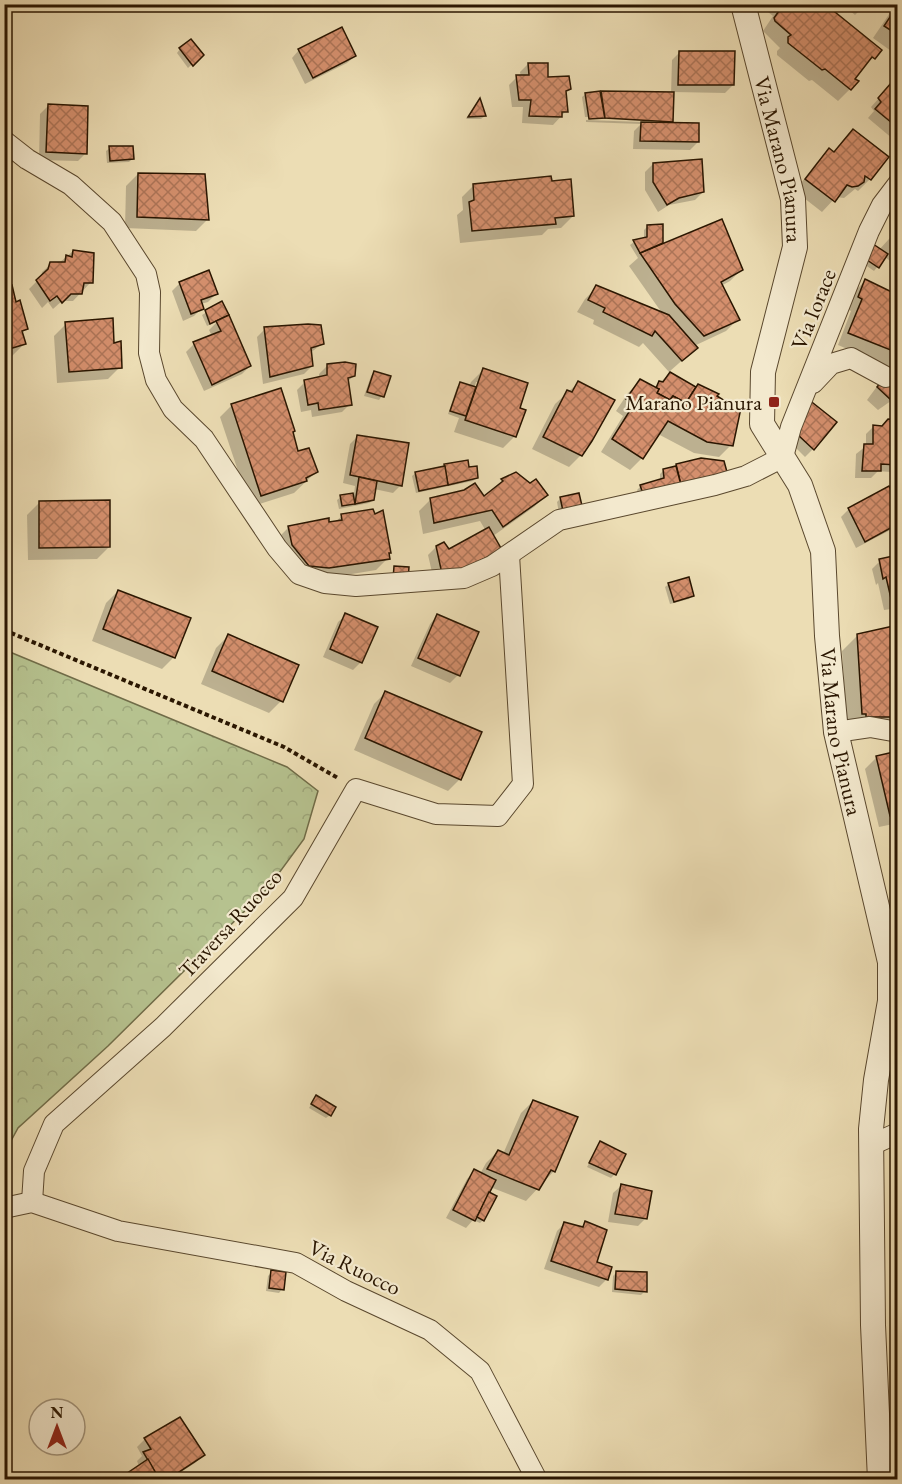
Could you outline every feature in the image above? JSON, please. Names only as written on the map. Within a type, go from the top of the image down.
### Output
[{"type":"street","name":"Via Marano Pianura","points":[[743,4],[793,199],[795,247],[763,372],[762,424],[800,484],[823,551],[827,636],[836,732],[890,962],[890,1000],[876,1080],[871,1145],[873,1325],[880,1479]]},
{"type":"street","points":[[4,141],[27,159],[71,185],[112,222],[146,274],[150,292],[149,353],[156,380],[173,409],[204,439],[277,548],[299,574],[325,583],[356,586],[464,578],[492,566],[559,520],[715,485],[746,476],[783,457]]},
{"type":"street","name":"Via Iorace","points":[[783,457],[791,428],[869,231],[882,205],[897,184]]},
{"type":"street","points":[[806,392],[831,364],[851,358],[886,377]]},
{"type":"street","points":[[356,789],[436,814],[498,816],[523,784],[509,555]]},
{"type":"street","points":[[836,732],[870,727],[897,732]]},
{"type":"street","name":"Traversa Ruocco","points":[[32,1202],[34,1171],[54,1124],[164,1027],[293,898],[356,789]]},
{"type":"street","points":[[871,1145],[897,1133]]},
{"type":"street","points":[[4,1208],[32,1202]]},
{"type":"street","name":"Via Ruocco","points":[[32,1202],[118,1231],[296,1263],[346,1291],[430,1330],[480,1371],[537,1479]]},
{"type":"path","points":[[4,630],[284,747],[356,789]]},
{"type":"green space","points":[[5,650],[287,767],[318,791],[304,839],[268,888],[108,1046],[18,1128],[5,1152]]},
{"type":"building","points":[[784,4],[825,4],[882,50],[875,59],[872,57],[855,79],[859,81],[851,90],[788,43],[788,37],[791,35],[774,18]]},
{"type":"building","points":[[898,5],[898,35],[884,26]]},
{"type":"building","points":[[342,27],[356,56],[313,78],[298,49]]},
{"type":"building","points":[[191,39],[204,55],[193,66],[179,48]]},
{"type":"building","points":[[679,51],[735,51],[734,85],[678,85]]},
{"type":"building","points":[[528,63],[548,63],[548,77],[569,76],[571,89],[566,91],[568,112],[562,112],[562,117],[529,116],[531,100],[519,100],[516,75],[529,75]]},
{"type":"building","points":[[898,75],[898,128],[875,109],[881,102],[878,98]]},
{"type":"building","points":[[600,91],[605,118],[589,119],[585,93]]},
{"type":"building","points":[[601,91],[674,92],[673,122],[605,118]]},
{"type":"building","points":[[480,98],[486,116],[468,117]]},
{"type":"building","points":[[48,104],[88,106],[87,154],[46,152]]},
{"type":"building","points":[[641,122],[699,123],[699,142],[640,141]]},
{"type":"building","points":[[853,129],[889,157],[871,180],[865,176],[864,182],[858,186],[847,185],[835,202],[805,179],[829,148],[834,152]]},
{"type":"building","points":[[109,146],[133,146],[134,159],[110,161]]},
{"type":"building","points":[[702,159],[704,192],[679,198],[667,205],[653,182],[653,163]]},
{"type":"building","points":[[138,173],[205,174],[209,220],[137,217]]},
{"type":"building","points":[[551,176],[552,181],[571,179],[574,216],[555,218],[556,224],[472,231],[469,202],[474,200],[473,184]]},
{"type":"building","points":[[722,219],[743,270],[721,282],[740,320],[704,336],[675,304],[640,253]]},
{"type":"building","points":[[663,224],[663,243],[640,253],[633,240],[647,237],[647,225]]},
{"type":"building","points":[[870,242],[888,254],[879,268],[864,258]]},
{"type":"building","points":[[73,250],[94,253],[93,283],[84,283],[82,294],[71,294],[62,303],[57,296],[50,301],[36,280],[48,269],[50,262],[65,262],[66,255],[72,257]]},
{"type":"building","points":[[209,270],[218,294],[201,300],[204,309],[191,314],[179,282]]},
{"type":"building","points":[[865,279],[898,295],[898,353],[848,333],[862,299],[858,297]]},
{"type":"building","points":[[12,285],[16,302],[20,300],[28,329],[22,331],[26,344],[9,349],[8,344],[4,345],[4,288]]},
{"type":"building","points":[[596,285],[669,315],[698,348],[682,361],[655,331],[652,336],[603,312],[605,308],[588,300]]},
{"type":"building","points":[[222,301],[229,315],[210,324],[205,310]]},
{"type":"building","points":[[229,315],[251,366],[212,385],[193,342],[221,331],[216,321]]},
{"type":"building","points":[[113,318],[114,343],[121,341],[122,368],[69,372],[65,322]]},
{"type":"building","points":[[321,325],[324,344],[311,348],[313,366],[270,377],[264,327]]},
{"type":"building","points":[[898,356],[898,395],[891,400],[877,387],[893,368]]},
{"type":"building","points":[[345,362],[356,364],[355,376],[348,378],[352,405],[319,410],[318,403],[308,405],[304,380],[327,375],[327,364]]},
{"type":"building","points":[[483,368],[528,383],[520,408],[526,410],[516,437],[465,420]]},
{"type":"building","points":[[374,371],[391,376],[384,397],[367,392]]},
{"type":"building","points":[[670,372],[696,387],[686,403],[673,396],[670,400],[657,393],[659,389],[656,388],[659,381],[663,382]]},
{"type":"building","points":[[640,379],[659,389],[657,393],[670,400],[673,396],[686,403],[698,384],[719,394],[717,396],[728,403],[741,408],[733,446],[707,442],[668,421],[643,459],[612,439],[634,404],[626,399]]},
{"type":"building","points":[[578,381],[615,400],[582,456],[543,437],[567,390],[572,392]]},
{"type":"building","points":[[460,382],[476,387],[466,416],[450,411]]},
{"type":"building","points":[[281,388],[295,431],[293,432],[298,451],[309,448],[318,472],[306,478],[307,481],[261,496],[231,404]]},
{"type":"building","points":[[808,399],[837,422],[814,450],[797,434]]},
{"type":"building","points":[[888,419],[898,420],[898,465],[881,464],[881,471],[862,471],[864,444],[873,444],[873,425],[882,426]]},
{"type":"building","points":[[357,435],[409,443],[402,486],[350,475]]},
{"type":"building","points":[[701,458],[724,461],[727,472],[681,485],[676,464]]},
{"type":"building","points":[[468,460],[469,467],[477,466],[478,478],[448,485],[444,464]]},
{"type":"building","points":[[445,466],[448,485],[419,491],[415,472]]},
{"type":"building","points":[[676,466],[681,485],[643,494],[640,485],[664,478],[663,469]]},
{"type":"building","points":[[516,472],[530,483],[536,479],[548,495],[503,527],[492,510],[434,523],[430,498],[464,490],[475,483],[484,496],[503,481],[501,479]]},
{"type":"building","points":[[359,477],[377,481],[374,500],[355,504]]},
{"type":"building","points":[[889,486],[898,503],[898,524],[865,542],[848,508]]},
{"type":"building","points":[[353,493],[355,504],[342,506],[340,495]]},
{"type":"building","points":[[579,493],[583,510],[564,516],[560,497]]},
{"type":"building","points":[[110,500],[110,547],[39,548],[39,501]]},
{"type":"building","points":[[373,509],[375,514],[383,510],[391,553],[389,553],[390,559],[329,568],[309,566],[292,545],[288,526],[329,518],[329,522],[342,520],[341,514]]},
{"type":"building","points":[[489,527],[502,550],[457,572],[442,574],[436,546],[444,542],[449,549]]},
{"type":"building","points":[[898,555],[898,602],[892,603],[886,577],[883,579],[879,559]]},
{"type":"building","points":[[394,566],[409,567],[408,580],[393,580]]},
{"type":"building","points":[[689,577],[694,596],[674,602],[668,583]]},
{"type":"building","points":[[118,590],[191,618],[175,658],[103,629]]},
{"type":"building","points":[[345,613],[378,627],[362,663],[330,649]]},
{"type":"building","points":[[437,614],[479,632],[460,676],[418,658]]},
{"type":"building","points":[[898,625],[898,717],[866,717],[866,714],[862,714],[857,634]]},
{"type":"building","points":[[228,634],[299,665],[283,702],[212,671]]},
{"type":"building","points":[[385,691],[482,732],[461,780],[365,738]]},
{"type":"building","points":[[898,751],[898,815],[890,816],[876,756]]},
{"type":"building","points":[[316,1095],[336,1107],[331,1116],[311,1104]]},
{"type":"building","points":[[533,1100],[578,1117],[555,1172],[551,1170],[539,1190],[487,1169],[498,1150],[509,1155]]},
{"type":"building","points":[[600,1141],[626,1154],[616,1175],[589,1163]]},
{"type":"building","points":[[474,1169],[496,1180],[475,1221],[453,1210]]},
{"type":"building","points":[[621,1184],[652,1191],[647,1219],[615,1214]]},
{"type":"building","points":[[489,1192],[497,1196],[484,1221],[477,1217]]},
{"type":"building","points":[[585,1221],[607,1230],[597,1262],[612,1267],[608,1280],[551,1261],[564,1222],[583,1227]]},
{"type":"building","points":[[271,1270],[286,1272],[284,1290],[269,1288]]},
{"type":"building","points":[[616,1271],[647,1272],[647,1292],[615,1289]]},
{"type":"building","points":[[180,1417],[205,1455],[167,1480],[160,1480],[143,1452],[151,1449],[144,1438]]},
{"type":"building","points":[[148,1459],[159,1479],[117,1480]]},
{"type":"place","name":"Marano Pianura","points":[[774,402]]}]
